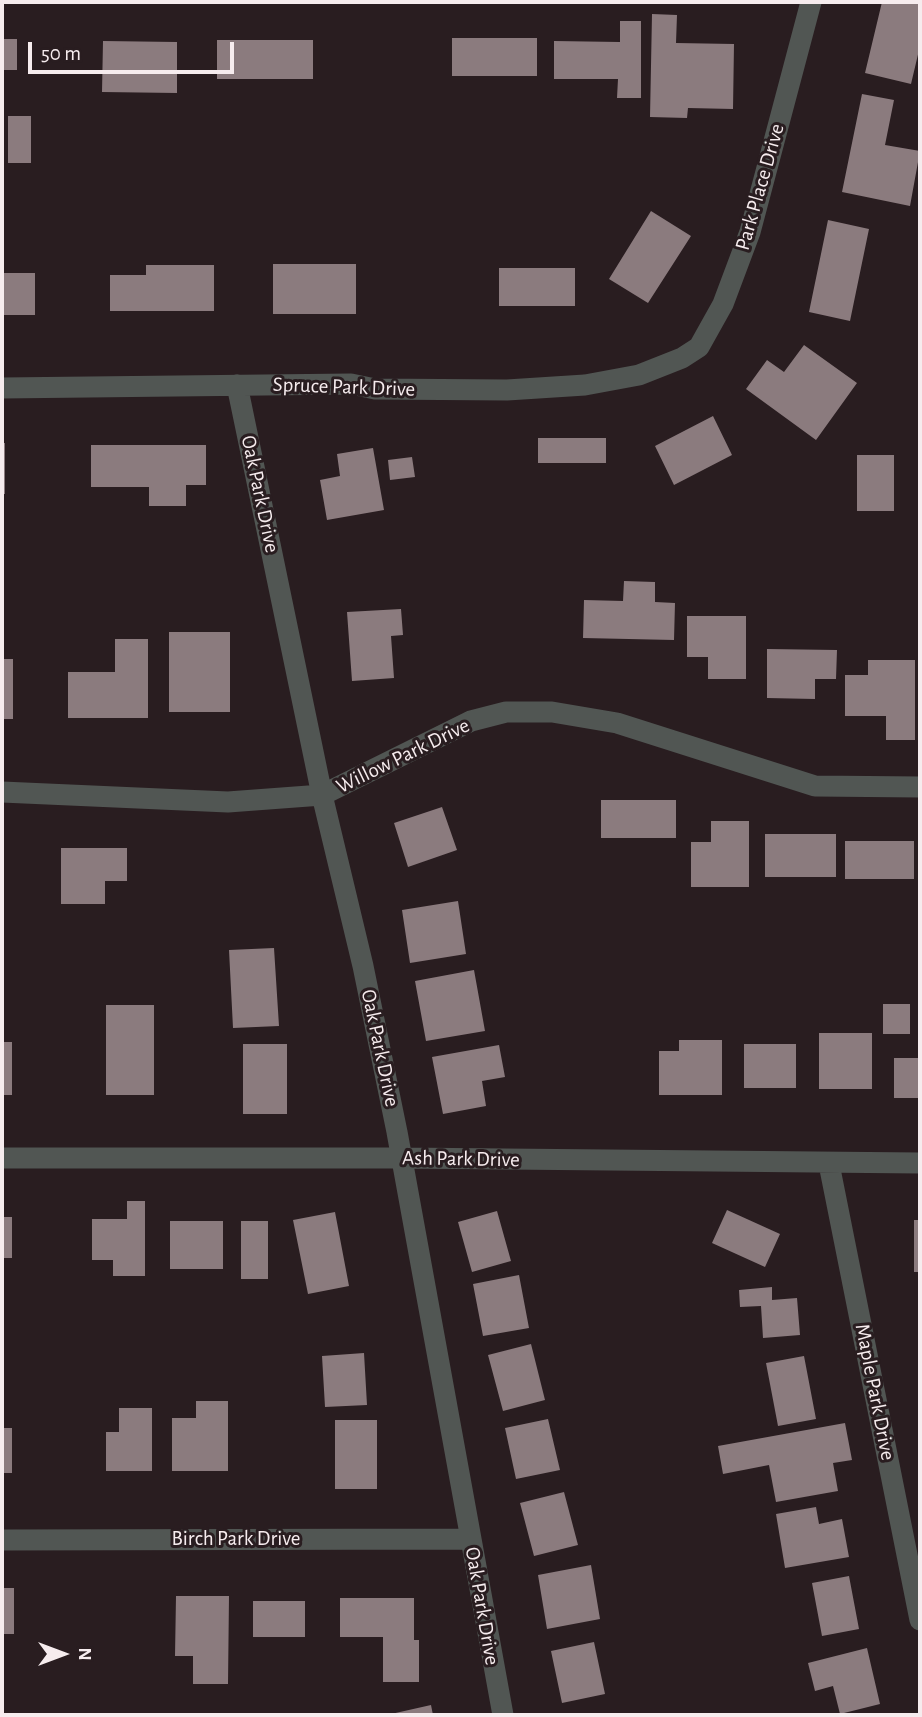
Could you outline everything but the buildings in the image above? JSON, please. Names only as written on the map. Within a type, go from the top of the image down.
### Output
[{"type":"street","name":"Park Place Drive","points":[[682,358],[699,347],[723,304],[750,232],[811,2]]},
{"type":"street","name":"Spruce Park Drive","points":[[2,388],[351,384],[375,389],[520,390],[585,386],[639,375],[682,358]]},
{"type":"street","name":"Oak Park Drive","points":[[237,386],[322,795],[363,966],[402,1158],[503,1715]]},
{"type":"street","name":"Willow Park Drive","points":[[2,792],[228,802],[322,795],[471,721],[506,712],[552,712],[617,723],[815,786],[920,787]]},
{"type":"street","name":"Ash Park Drive","points":[[2,1158],[402,1158],[920,1163]]},
{"type":"street","name":"Maple Park Drive","points":[[829,1164],[912,1541],[920,1620]]},
{"type":"street","name":"Birch Park Drive","points":[[2,1540],[470,1539]]}]
